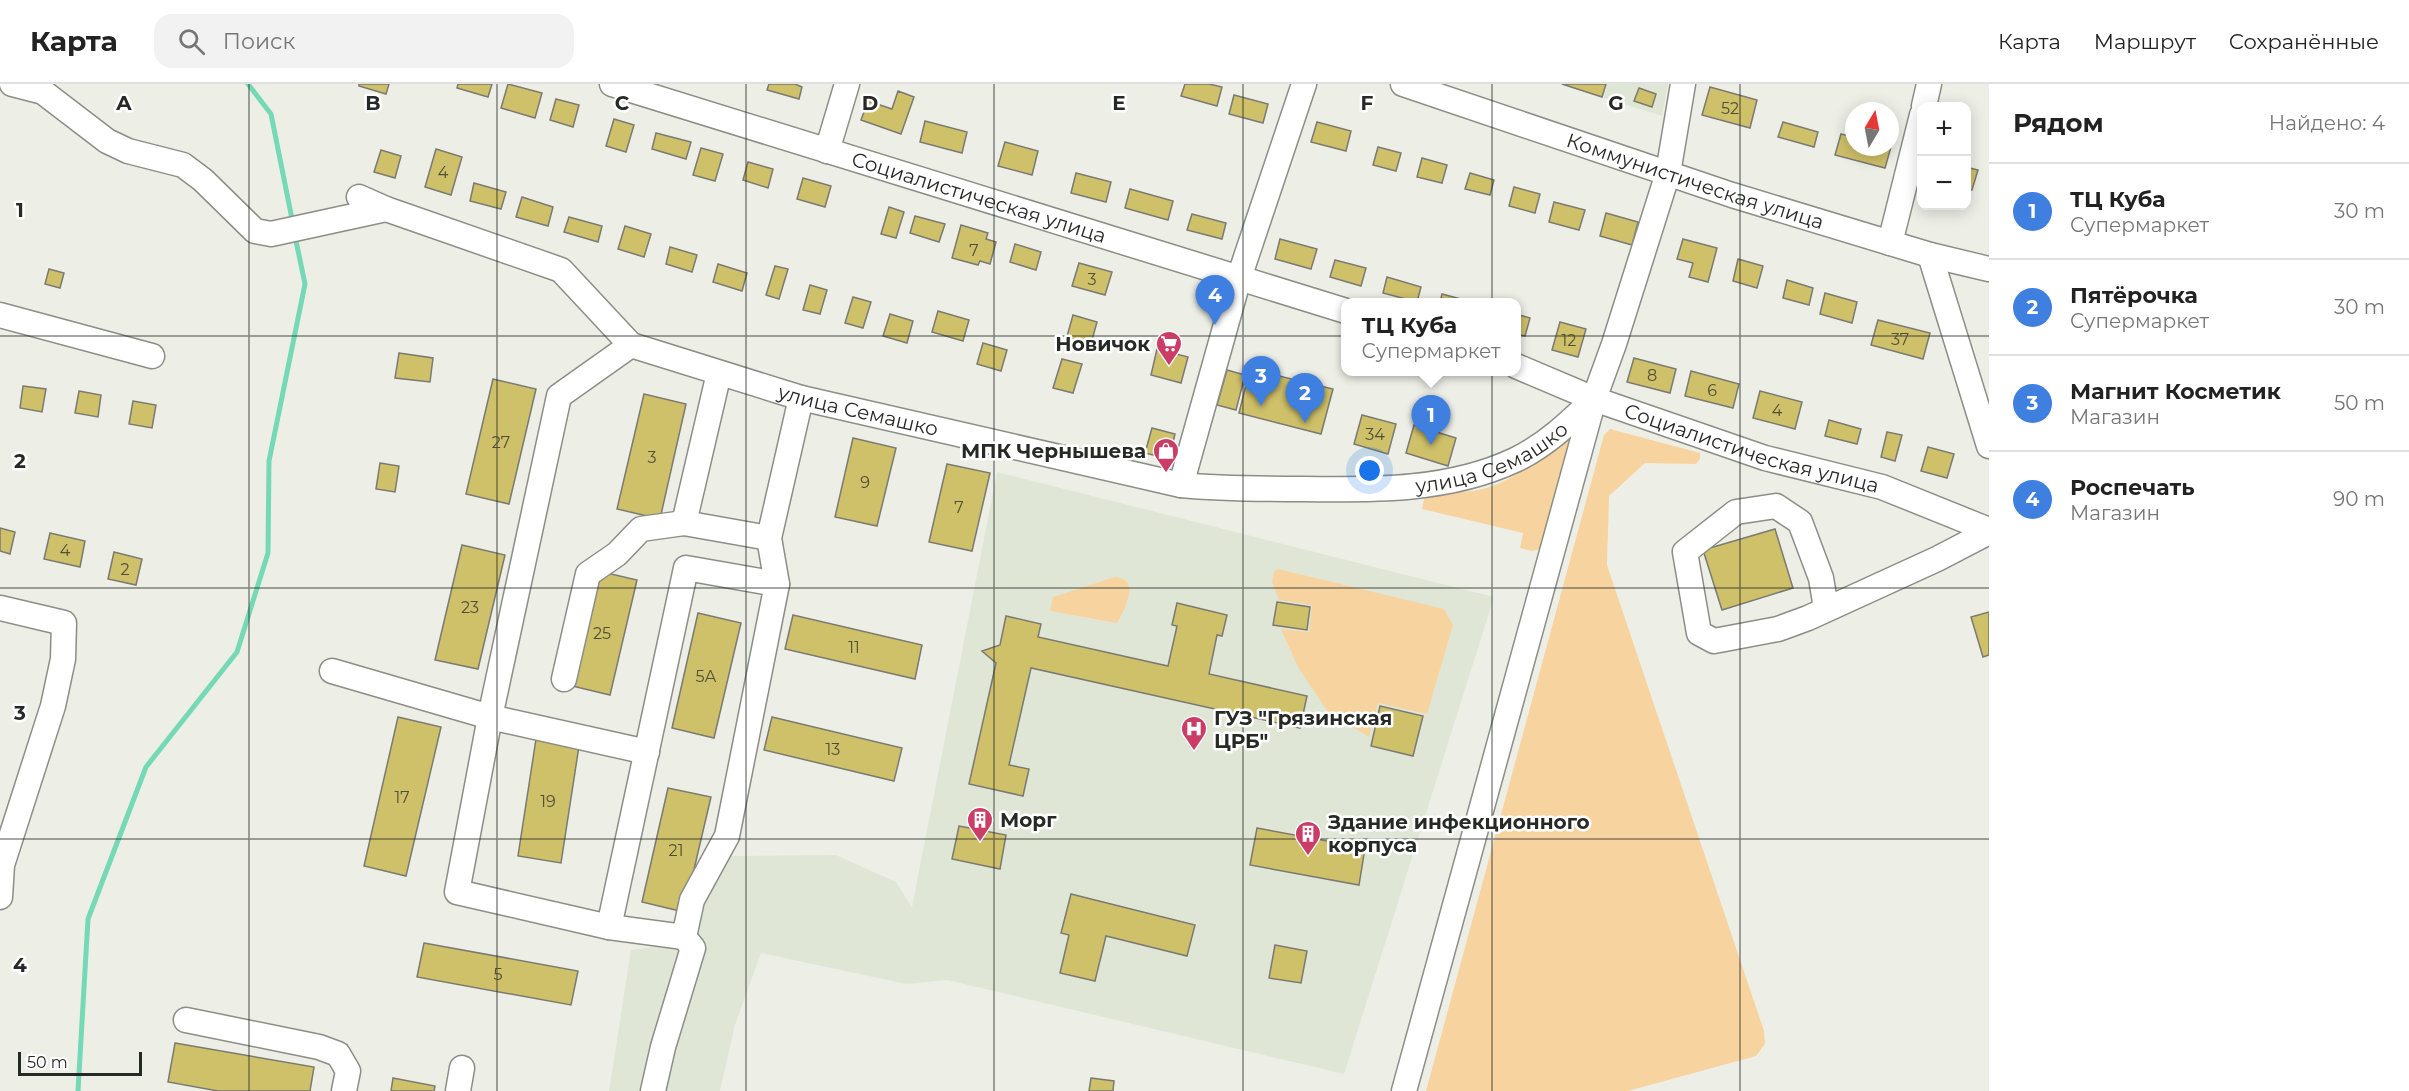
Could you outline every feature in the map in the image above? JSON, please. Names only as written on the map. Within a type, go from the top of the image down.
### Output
[{"type":"street","points":[[12,84],[43,92],[107,141],[128,151],[183,165],[203,180],[255,231],[271,234],[386,209]]},
{"type":"street","name":"Социалистическая улица","points":[[612,84],[1341,309]]},
{"type":"street","points":[[827,151],[847,84]]},
{"type":"street","points":[[1181,485],[1239,278],[1304,84]]},
{"type":"street","name":"Коммунистическая улица","points":[[1403,84],[1732,195],[1930,255],[1989,269]]},
{"type":"street","points":[[1404,1091],[1594,399],[1614,344],[1668,173],[1683,84]]},
{"type":"street","points":[[1924,102],[1929,84]]},
{"type":"street","points":[[1890,243],[1917,135]]},
{"type":"street","name":"улица Семашко","points":[[359,197],[386,209],[561,270],[631,345],[801,398],[1181,485],[1229,489],[1366,489],[1452,482],[1516,459],[1560,430],[1594,399]]},
{"type":"street","points":[[1930,255],[1989,446]]},
{"type":"street","points":[[0,315],[152,356]]},
{"type":"street","points":[[631,345],[559,396],[490,717],[457,892],[609,927],[684,937],[693,948],[663,1047],[653,1091]]},
{"type":"street","name":"Социалистическая улица","points":[[1521,368],[1594,399],[1765,458],[1882,487],[1989,531]]},
{"type":"street","points":[[684,523],[719,373]]},
{"type":"street","points":[[684,937],[692,900],[727,836],[777,584],[769,538],[801,398]]},
{"type":"street","points":[[1826,608],[1821,578],[1800,522],[1776,506],[1736,512],[1685,552],[1699,633],[1714,640],[1778,629],[1826,608],[1936,559],[1989,531]]},
{"type":"street","points":[[564,679],[588,574],[617,555],[641,530],[684,523],[769,538]]},
{"type":"street","points":[[609,927],[686,568],[777,584]]},
{"type":"street","points":[[0,608],[64,623],[63,659],[53,706],[2,865],[0,897]]},
{"type":"street","points":[[332,670],[490,717],[647,752]]},
{"type":"street","points":[[186,1020],[319,1047],[338,1054],[348,1071],[344,1091]]},
{"type":"shaded area","points":[[1559,84],[1668,84],[1662,116]]},
{"type":"shaded area","points":[[1610,429],[1700,453],[1700,459],[1696,464],[1645,463],[1609,496],[1607,565],[1764,1031],[1765,1044],[1756,1056],[1628,1091],[1426,1091],[1604,435]]},
{"type":"shaded area","points":[[1573,432],[1541,549],[1532,551],[1520,548],[1523,533],[1422,509],[1424,499],[1430,496],[1482,489],[1513,476]]},
{"type":"shaded area","name":"ГУЗ \"Грязинская ЦРБ\"","points":[[997,472],[1494,597],[1344,1074],[947,980],[906,984],[761,953],[735,1025],[720,1091],[609,1091],[631,950],[672,945],[723,856],[836,855],[896,882],[912,907]]},
{"type":"shaded area","points":[[1278,569],[1444,609],[1453,625],[1427,714],[1378,703],[1369,737],[1328,712],[1298,667],[1281,629],[1309,632],[1312,605],[1279,600],[1272,582],[1274,572]]},
{"type":"shaded area","points":[[1115,577],[1126,581],[1130,591],[1117,623],[1050,611],[1053,597]]},
{"type":"building","points":[[359,84],[389,84],[386,94],[359,86]]},
{"type":"building","points":[[458,84],[492,84],[488,97],[457,88]]},
{"type":"building","points":[[508,84],[542,93],[535,118],[501,108]]},
{"type":"building","points":[[769,84],[795,84],[802,87],[799,99],[767,90]]},
{"type":"building","points":[[1185,84],[1209,84],[1222,87],[1217,106],[1181,96]]},
{"type":"building","points":[[1562,84],[1606,84],[1602,97]]},
{"type":"building","points":[[1710,87],[1757,100],[1750,128],[1702,115]]},
{"type":"building","points":[[1639,88],[1656,94],[1652,107],[1634,101]]},
{"type":"building","points":[[898,91],[914,97],[901,134],[861,120],[868,101],[892,109]]},
{"type":"building","points":[[1234,95],[1268,104],[1263,123],[1229,114]]},
{"type":"building","points":[[556,99],[579,105],[573,127],[550,120]]},
{"type":"building","points":[[614,119],[634,125],[626,152],[606,146]]},
{"type":"building","points":[[925,121],[967,132],[962,153],[920,142]]},
{"type":"building","points":[[1317,122],[1351,131],[1346,151],[1311,142]]},
{"type":"building","points":[[1783,122],[1818,132],[1814,147],[1778,137]]},
{"type":"building","points":[[656,133],[691,142],[686,159],[652,149]]},
{"type":"building","points":[[1841,134],[1845,135],[1845,156],[1888,156],[1885,168],[1835,155]]},
{"type":"building","points":[[1005,142],[1038,151],[1032,175],[998,166]]},
{"type":"building","points":[[1378,147],[1401,153],[1396,171],[1373,165]]},
{"type":"building","points":[[701,148],[723,154],[715,181],[693,175]]},
{"type":"building","points":[[436,149],[462,157],[451,195],[425,187]]},
{"type":"building","points":[[381,150],[401,156],[395,178],[374,172]]},
{"type":"building","points":[[1422,158],[1447,165],[1442,183],[1417,177]]},
{"type":"building","points":[[748,162],[773,169],[768,188],[743,180]]},
{"type":"building","points":[[1971,168],[1978,170],[1971,190]]},
{"type":"building","points":[[1076,173],[1111,182],[1106,202],[1071,193]]},
{"type":"building","points":[[1470,173],[1494,180],[1490,195],[1465,189]]},
{"type":"building","points":[[803,178],[831,186],[825,207],[797,199]]},
{"type":"building","points":[[474,183],[506,192],[501,209],[470,201]]},
{"type":"building","points":[[1514,187],[1540,194],[1535,213],[1509,206]]},
{"type":"building","points":[[1130,189],[1173,201],[1168,220],[1125,208]]},
{"type":"building","points":[[522,197],[553,207],[548,226],[516,217]]},
{"type":"building","points":[[1554,202],[1585,210],[1579,230],[1549,222]]},
{"type":"building","points":[[889,207],[904,212],[896,238],[881,234]]},
{"type":"building","points":[[1606,213],[1638,222],[1632,245],[1600,236]]},
{"type":"building","points":[[1192,214],[1226,223],[1222,239],[1187,230]]},
{"type":"building","points":[[915,216],[945,224],[939,242],[910,233]]},
{"type":"building","points":[[569,217],[602,226],[598,242],[564,232]]},
{"type":"building","points":[[961,225],[988,233],[986,239],[996,242],[990,264],[980,261],[978,265],[952,258]]},
{"type":"building","points":[[625,226],[651,234],[644,257],[618,249]]},
{"type":"building","points":[[1280,239],[1317,249],[1311,269],[1275,259]]},
{"type":"building","points":[[1683,239],[1717,248],[1708,282],[1689,277],[1693,263],[1677,259]]},
{"type":"building","points":[[1015,244],[1041,252],[1036,270],[1010,262]]},
{"type":"building","points":[[670,247],[697,255],[692,272],[666,264]]},
{"type":"building","points":[[1738,259],[1763,266],[1757,288],[1733,281]]},
{"type":"building","points":[[1335,260],[1366,268],[1361,286],[1330,277]]},
{"type":"building","points":[[1079,263],[1112,272],[1105,295],[1072,286]]},
{"type":"building","points":[[718,264],[747,273],[742,291],[713,282]]},
{"type":"building","points":[[775,266],[788,269],[779,299],[766,295]]},
{"type":"building","points":[[49,269],[64,273],[60,288],[45,284]]},
{"type":"building","points":[[1387,277],[1421,287],[1418,298],[1402,298],[1383,293]]},
{"type":"building","points":[[1787,280],[1813,288],[1809,305],[1783,298]]},
{"type":"building","points":[[810,285],[827,290],[820,314],[803,310]]},
{"type":"building","points":[[1825,293],[1857,302],[1852,323],[1820,314]]},
{"type":"building","points":[[1442,294],[1457,298],[1441,298]]},
{"type":"building","points":[[853,297],[871,302],[863,328],[845,323]]},
{"type":"building","points":[[938,311],[969,320],[963,341],[932,332]]},
{"type":"building","points":[[890,314],[913,321],[907,343],[883,336]]},
{"type":"building","points":[[1073,315],[1097,322],[1090,347],[1066,340]]},
{"type":"building","points":[[1521,315],[1530,318],[1525,336],[1521,335]]},
{"type":"building","points":[[1878,320],[1930,333],[1923,359],[1871,345]]},
{"type":"building","points":[[1560,322],[1586,329],[1578,357],[1552,350]]},
{"type":"building","points":[[983,343],[1007,350],[1001,371],[977,364]]},
{"type":"building","points":[[1157,349],[1188,357],[1181,383],[1151,375]]},
{"type":"building","points":[[399,353],[433,358],[430,382],[395,378]]},
{"type":"building","points":[[1634,358],[1676,369],[1670,393],[1627,382]]},
{"type":"building","points":[[1062,359],[1082,364],[1073,393],[1053,388]]},
{"type":"building","points":[[1250,369],[1333,389],[1321,434],[1239,413]]},
{"type":"building","points":[[1227,370],[1245,375],[1236,410],[1217,405]]},
{"type":"building","points":[[1691,371],[1739,384],[1733,408],[1685,396]]},
{"type":"building","points":[[493,379],[536,389],[509,504],[466,494]]},
{"type":"building","points":[[23,386],[46,389],[42,412],[20,408]]},
{"type":"building","points":[[79,391],[101,395],[98,417],[75,413]]},
{"type":"building","points":[[1760,391],[1802,402],[1795,429],[1753,418]]},
{"type":"building","points":[[644,394],[686,404],[660,519],[617,509]]},
{"type":"building","points":[[133,401],[156,405],[152,428],[129,424]]},
{"type":"building","points":[[1362,415],[1396,424],[1388,454],[1354,444]]},
{"type":"building","points":[[1829,420],[1861,429],[1857,444],[1825,436]]},
{"type":"building","points":[[1414,425],[1456,438],[1448,466],[1406,453]]},
{"type":"building","points":[[1152,428],[1175,434],[1169,459],[1145,453]]},
{"type":"building","points":[[1887,432],[1902,435],[1895,461],[1881,457]]},
{"type":"building","points":[[853,438],[896,448],[877,526],[835,517]]},
{"type":"building","points":[[1928,447],[1954,454],[1947,478],[1921,471]]},
{"type":"building","points":[[380,463],[399,466],[395,492],[376,489]]},
{"type":"building","points":[[947,464],[990,473],[972,551],[929,542]]},
{"type":"building","points":[[0,528],[15,532],[10,554],[0,551]]},
{"type":"building","points":[[1775,529],[1793,588],[1722,610],[1703,550]]},
{"type":"building","points":[[50,533],[85,541],[80,567],[44,559]]},
{"type":"building","points":[[462,545],[505,555],[478,669],[435,660]]},
{"type":"building","points":[[114,552],[142,559],[136,585],[108,579]]},
{"type":"building","points":[[594,570],[637,580],[610,695],[568,685]]},
{"type":"building","points":[[1277,602],[1310,607],[1307,630],[1273,625]]},
{"type":"building","points":[[1177,603],[1227,615],[1222,636],[1217,635],[1209,674],[1307,696],[1300,728],[1031,668],[1009,765],[1029,769],[1023,796],[969,784],[996,663],[982,651],[1000,645],[1006,616],[1041,624],[1038,637],[1168,666],[1177,626],[1172,625]]},
{"type":"building","points":[[1989,612],[1989,655],[1983,657],[1971,617]]},
{"type":"building","points":[[698,613],[741,623],[714,738],[672,728]]},
{"type":"building","points":[[793,615],[922,645],[915,679],[785,649]]},
{"type":"building","points":[[1380,706],[1423,716],[1413,756],[1371,746]]},
{"type":"building","points":[[398,717],[441,727],[406,876],[364,866]]},
{"type":"building","points":[[772,717],[902,748],[894,781],[764,750]]},
{"type":"building","points":[[536,739],[579,746],[561,863],[518,856]]},
{"type":"building","points":[[668,788],[711,797],[684,912],[642,902]]},
{"type":"building","name":"Морг","points":[[959,826],[1006,835],[1000,869],[952,859]]},
{"type":"building","name":"Здание инфекционного корпуса","points":[[1257,828],[1365,848],[1359,885],[1250,865]]},
{"type":"building","points":[[1071,894],[1195,925],[1187,956],[1106,936],[1095,981],[1060,973],[1069,935],[1061,933]]},
{"type":"building","points":[[424,943],[578,971],[571,1005],[417,977]]},
{"type":"building","points":[[1275,945],[1307,951],[1301,983],[1269,978]]},
{"type":"building","points":[[175,1043],[314,1067],[310,1091],[218,1091],[168,1082]]},
{"type":"building","points":[[393,1078],[435,1086],[434,1091],[391,1091]]},
{"type":"building","points":[[1091,1078],[1114,1081],[1113,1091],[1089,1091]]},
{"type":"waterway","points":[[248,84],[271,114],[293,224]]},
{"type":"waterway","points":[[78,1091],[88,919],[146,767],[237,652],[268,553],[269,461],[305,284],[295,236]]},
{"type":"place","name":"Роспечать","points":[[1215,325]]},
{"type":"place","name":"Новичок","points":[[1169,367]]},
{"type":"place","name":"Магнит Косметик","points":[[1261,406]]},
{"type":"place","name":"Пятёрочка","points":[[1305,423]]},
{"type":"place","name":"ТЦ Куба","points":[[1431,445]]},
{"type":"place","name":"МПК Чернышева","points":[[1166,474]]},
{"type":"place","name":"ГУЗ \"Грязинская ЦРБ\"","points":[[1194,752]]},
{"type":"place","name":"Морг","points":[[980,843]]},
{"type":"place","name":"Здание инфекционного корпуса","points":[[1308,857]]}]
